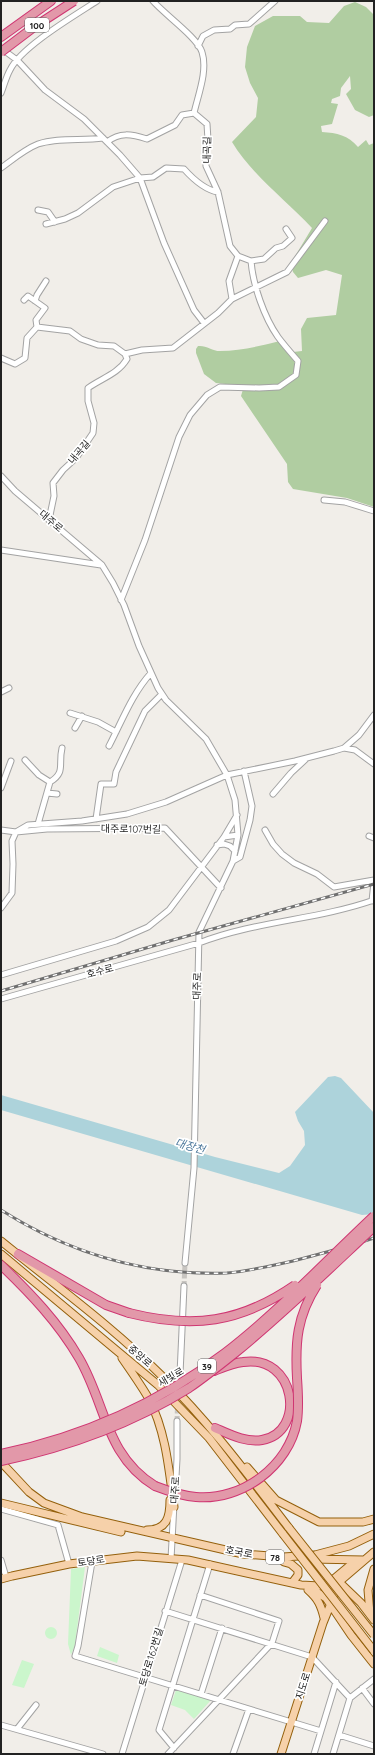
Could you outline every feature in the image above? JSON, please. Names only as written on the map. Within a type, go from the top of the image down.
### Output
[{"type":"highway","name":"100","points":[[1,36],[51,1]]},
{"type":"highway","name":"100","points":[[1,52],[34,27],[74,1]]},
{"type":"highway","name":"새빛로","points":[[1,1454],[52,1441],[85,1430],[118,1416],[187,1379],[225,1353],[253,1330],[374,1216]]},
{"type":"highway","name":"새빛로","points":[[1,1462],[89,1438],[116,1427],[190,1387],[210,1373],[258,1334],[374,1228]]},
{"type":"highway","points":[[18,1254],[106,1305],[129,1314],[171,1322],[190,1322],[236,1315],[278,1296],[314,1272]]},
{"type":"highway","points":[[1,1265],[34,1297],[62,1331],[91,1381],[113,1439],[122,1456],[145,1480],[155,1486],[170,1492],[196,1497],[223,1495],[245,1488],[266,1474],[275,1464],[292,1438],[296,1421],[298,1401],[296,1355],[300,1323],[310,1297],[324,1274]]},
{"type":"highway","points":[[210,1373],[228,1365],[244,1361],[259,1363],[271,1367],[280,1375],[290,1394],[290,1410],[288,1417],[281,1429],[270,1437],[262,1440],[238,1438],[215,1428]]},
{"type":"main road","name":"중앙로","points":[[1,1241],[122,1340],[165,1378],[215,1432],[374,1635]]},
{"type":"main road","name":"중앙로","points":[[1,1254],[117,1349],[158,1385],[209,1438],[374,1651]]},
{"type":"main road","points":[[117,1349],[149,1400],[162,1432],[171,1480],[174,1507]]},
{"type":"main road","points":[[165,1378],[215,1428],[276,1500],[319,1522],[363,1522],[374,1519]]},
{"type":"main road","points":[[1,1462],[29,1492],[44,1503],[82,1517],[173,1540]]},
{"type":"main road","points":[[131,1530],[155,1530],[167,1521],[170,1513],[171,1480]]},
{"type":"main road","points":[[1,1503],[89,1525],[173,1540]]},
{"type":"main road","name":"호국로","points":[[173,1540],[243,1554],[283,1557],[305,1556],[328,1552],[349,1546],[374,1534]]},
{"type":"main road","name":"호국로","points":[[173,1540],[241,1558],[284,1562],[306,1559],[361,1560]]},
{"type":"main road","points":[[361,1560],[374,1546]]},
{"type":"main road","points":[[361,1560],[374,1552]]},
{"type":"main road","name":"토당로","points":[[4,1578],[70,1564],[137,1556],[188,1560],[320,1590],[331,1586],[338,1580]]},
{"type":"main road","name":"지도로","points":[[328,1601],[338,1580],[361,1560]]},
{"type":"main road","points":[[284,1562],[292,1564],[298,1570],[298,1575],[292,1583]]},
{"type":"main road","name":"토당로","points":[[209,1566],[292,1583],[306,1588],[328,1601]]},
{"type":"main road","points":[[372,1617],[368,1590],[374,1569]]},
{"type":"main road","points":[[338,1580],[372,1617]]},
{"type":"main road","name":"토당로","points":[[306,1588],[320,1586],[338,1580]]},
{"type":"main road","name":"지도로","points":[[281,1754],[324,1618],[331,1586]]},
{"type":"main road","points":[[306,1588],[317,1598],[322,1606],[324,1618]]},
{"type":"main road","points":[[328,1601],[374,1664]]},
{"type":"street","points":[[1,93],[10,69],[17,60],[37,42],[97,1]]},
{"type":"street","points":[[1,168],[37,144],[57,140],[105,140],[115,135],[133,135],[147,139],[175,125],[182,115],[194,114],[203,72],[202,51],[191,38],[153,1]]},
{"type":"street","points":[[198,46],[203,36],[214,30],[230,29],[235,25],[249,24],[275,1]]},
{"type":"street","points":[[1,49],[17,60],[45,90],[84,119],[140,178],[164,244],[194,310],[204,323]]},
{"type":"street","name":"내곡길","points":[[194,114],[207,124],[208,140],[205,152],[206,166],[218,192],[230,246],[238,256]]},
{"type":"street","points":[[46,224],[78,213],[113,187],[140,178],[153,177],[166,168],[184,169],[210,190],[218,192]]},
{"type":"street","points":[[38,210],[48,212],[55,222]]},
{"type":"street","points":[[37,327],[70,331],[81,339],[98,346],[114,346],[125,354],[142,350],[173,348],[232,299],[287,272],[325,221]]},
{"type":"street","points":[[232,299],[229,280],[238,256],[251,261],[264,259],[276,248],[283,246],[292,238],[286,229]]},
{"type":"street","points":[[121,600],[144,540],[180,437],[190,415],[206,394],[220,386],[259,388],[279,387],[296,375],[298,361],[277,336],[252,278],[251,261]]},
{"type":"street","points":[[35,301],[46,281]]},
{"type":"street","points":[[24,300],[28,296],[44,308],[36,320],[37,327]]},
{"type":"street","points":[[1,358],[15,364],[25,358],[27,338],[37,327]]},
{"type":"street","name":"내곡길","points":[[49,520],[54,496],[53,484],[63,470],[76,458],[93,434],[94,423],[88,402],[88,388],[121,368],[127,360],[125,354]]},
{"type":"street","name":"대주로","points":[[1,476],[15,491],[102,565],[121,600],[150,673],[162,694],[206,739],[227,775],[235,800],[238,835],[234,861],[199,932],[194,1168],[185,1263]]},
{"type":"street","points":[[324,500],[345,502],[374,511]]},
{"type":"street","points":[[1,550],[102,565]]},
{"type":"street","points":[[109,746],[127,709],[150,673]]},
{"type":"street","points":[[1,692],[9,688]]},
{"type":"street","name":"대주로107번길","points":[[96,819],[101,784],[114,784],[116,772],[145,711],[162,694]]},
{"type":"street","points":[[70,713],[82,716],[116,732]]},
{"type":"street","points":[[344,748],[359,735],[374,714]]},
{"type":"street","points":[[75,728],[82,716]]},
{"type":"street","points":[[38,824],[50,782],[58,777],[60,772],[59,759],[62,748]]},
{"type":"street","points":[[344,748],[355,750],[374,764]]},
{"type":"street","name":"대주로107번길","points":[[16,832],[28,825],[82,821],[127,814],[166,802],[227,775],[307,758],[344,748]]},
{"type":"street","points":[[273,794],[291,773],[307,758]]},
{"type":"street","points":[[1,788],[11,760]]},
{"type":"street","points":[[25,760],[40,775],[50,782]]},
{"type":"street","points":[[234,861],[240,857],[250,820],[252,806],[244,771]]},
{"type":"street","points":[[47,793],[57,794]]},
{"type":"street","points":[[1,975],[116,941],[148,927],[168,910],[224,837],[237,815]]},
{"type":"street","name":"대주로107번길","points":[[1,830],[16,832],[47,829],[165,828],[221,888]]},
{"type":"street","points":[[265,830],[273,844],[282,854],[294,863],[317,874],[334,887],[374,881],[373,900]]},
{"type":"street","points":[[1,908],[12,893],[14,864],[12,841],[16,832]]},
{"type":"street","points":[[224,837],[238,835]]},
{"type":"street","points":[[217,846],[224,844],[230,846],[235,851]]},
{"type":"street","name":"호수로","points":[[1,1000],[199,943],[222,934],[307,917],[373,900]]},
{"type":"street","points":[[180,1374],[184,1286]]},
{"type":"street","name":"대주로","points":[[171,1559],[177,1459],[177,1421]]},
{"type":"street","points":[[1,1509],[58,1524],[70,1564]]},
{"type":"street","points":[[1,1560],[4,1578]]},
{"type":"street","name":"토당로162번길","points":[[122,1754],[182,1560]]},
{"type":"street","points":[[92,1562],[75,1656],[321,1731]]},
{"type":"street","points":[[174,1748],[159,1730],[209,1566]]},
{"type":"street","points":[[168,1754],[272,1643],[280,1621],[200,1595]]},
{"type":"street","points":[[165,1611],[272,1643],[312,1657],[350,1698]]},
{"type":"street","points":[[201,1694],[222,1628]]},
{"type":"street","points":[[333,1754],[350,1698],[374,1679]]},
{"type":"street","points":[[314,1754],[336,1682]]},
{"type":"street","points":[[362,1688],[374,1704]]},
{"type":"street","points":[[17,1729],[36,1704]]},
{"type":"street","points":[[234,1754],[249,1708]]},
{"type":"street","points":[[1,1725],[103,1754]]},
{"type":"street","points":[[339,1735],[374,1746]]},
{"type":"green space","points":[[355,2],[366,7],[374,15],[374,115],[369,117],[355,110],[346,94],[351,89],[350,76],[341,88],[340,96],[332,99],[331,103],[338,104],[332,124],[321,126],[322,132],[342,135],[358,147],[366,140],[369,145],[374,143],[374,507],[347,498],[293,489],[288,482],[287,464],[241,396],[244,386],[216,383],[204,374],[196,353],[198,346],[204,346],[217,351],[228,351],[250,348],[280,341],[293,352],[302,351],[301,329],[307,318],[336,315],[342,275],[326,270],[298,278],[293,272],[291,263],[312,228],[259,176],[232,142],[256,117],[258,98],[250,83],[245,67],[247,47],[255,26],[273,16],[300,16],[307,22],[329,23],[344,6]]},
{"type":"green space","points":[[85,1567],[75,1645],[71,1655],[68,1644],[71,1569]]},
{"type":"green space","points":[[49,1627],[53,1627],[57,1633],[53,1639],[49,1639],[45,1635],[45,1631]]},
{"type":"green space","points":[[100,1647],[119,1655],[117,1663],[97,1656]]},
{"type":"green space","points":[[22,1660],[34,1664],[24,1688],[12,1685]]},
{"type":"green space","points":[[176,1690],[211,1700],[194,1719],[185,1710],[171,1705]]},
{"type":"water","points":[[335,1076],[341,1078],[374,1113],[374,1214],[362,1215],[1,1110],[1,1095],[215,1157],[279,1173],[290,1166],[305,1145],[304,1131],[295,1112],[328,1077]]},
{"type":"tunnel","points":[[184,1286],[185,1263]]},
{"type":"tunnel","points":[[177,1421],[178,1392]]},
{"type":"railway","points":[[1,991],[173,940],[374,884]]},
{"type":"railway","points":[[1,1210],[27,1225],[81,1250],[138,1266],[197,1273],[227,1273],[260,1268],[313,1256],[374,1238]]},
{"type":"water label","name":"대장천","points":[[190,1146]]}]
